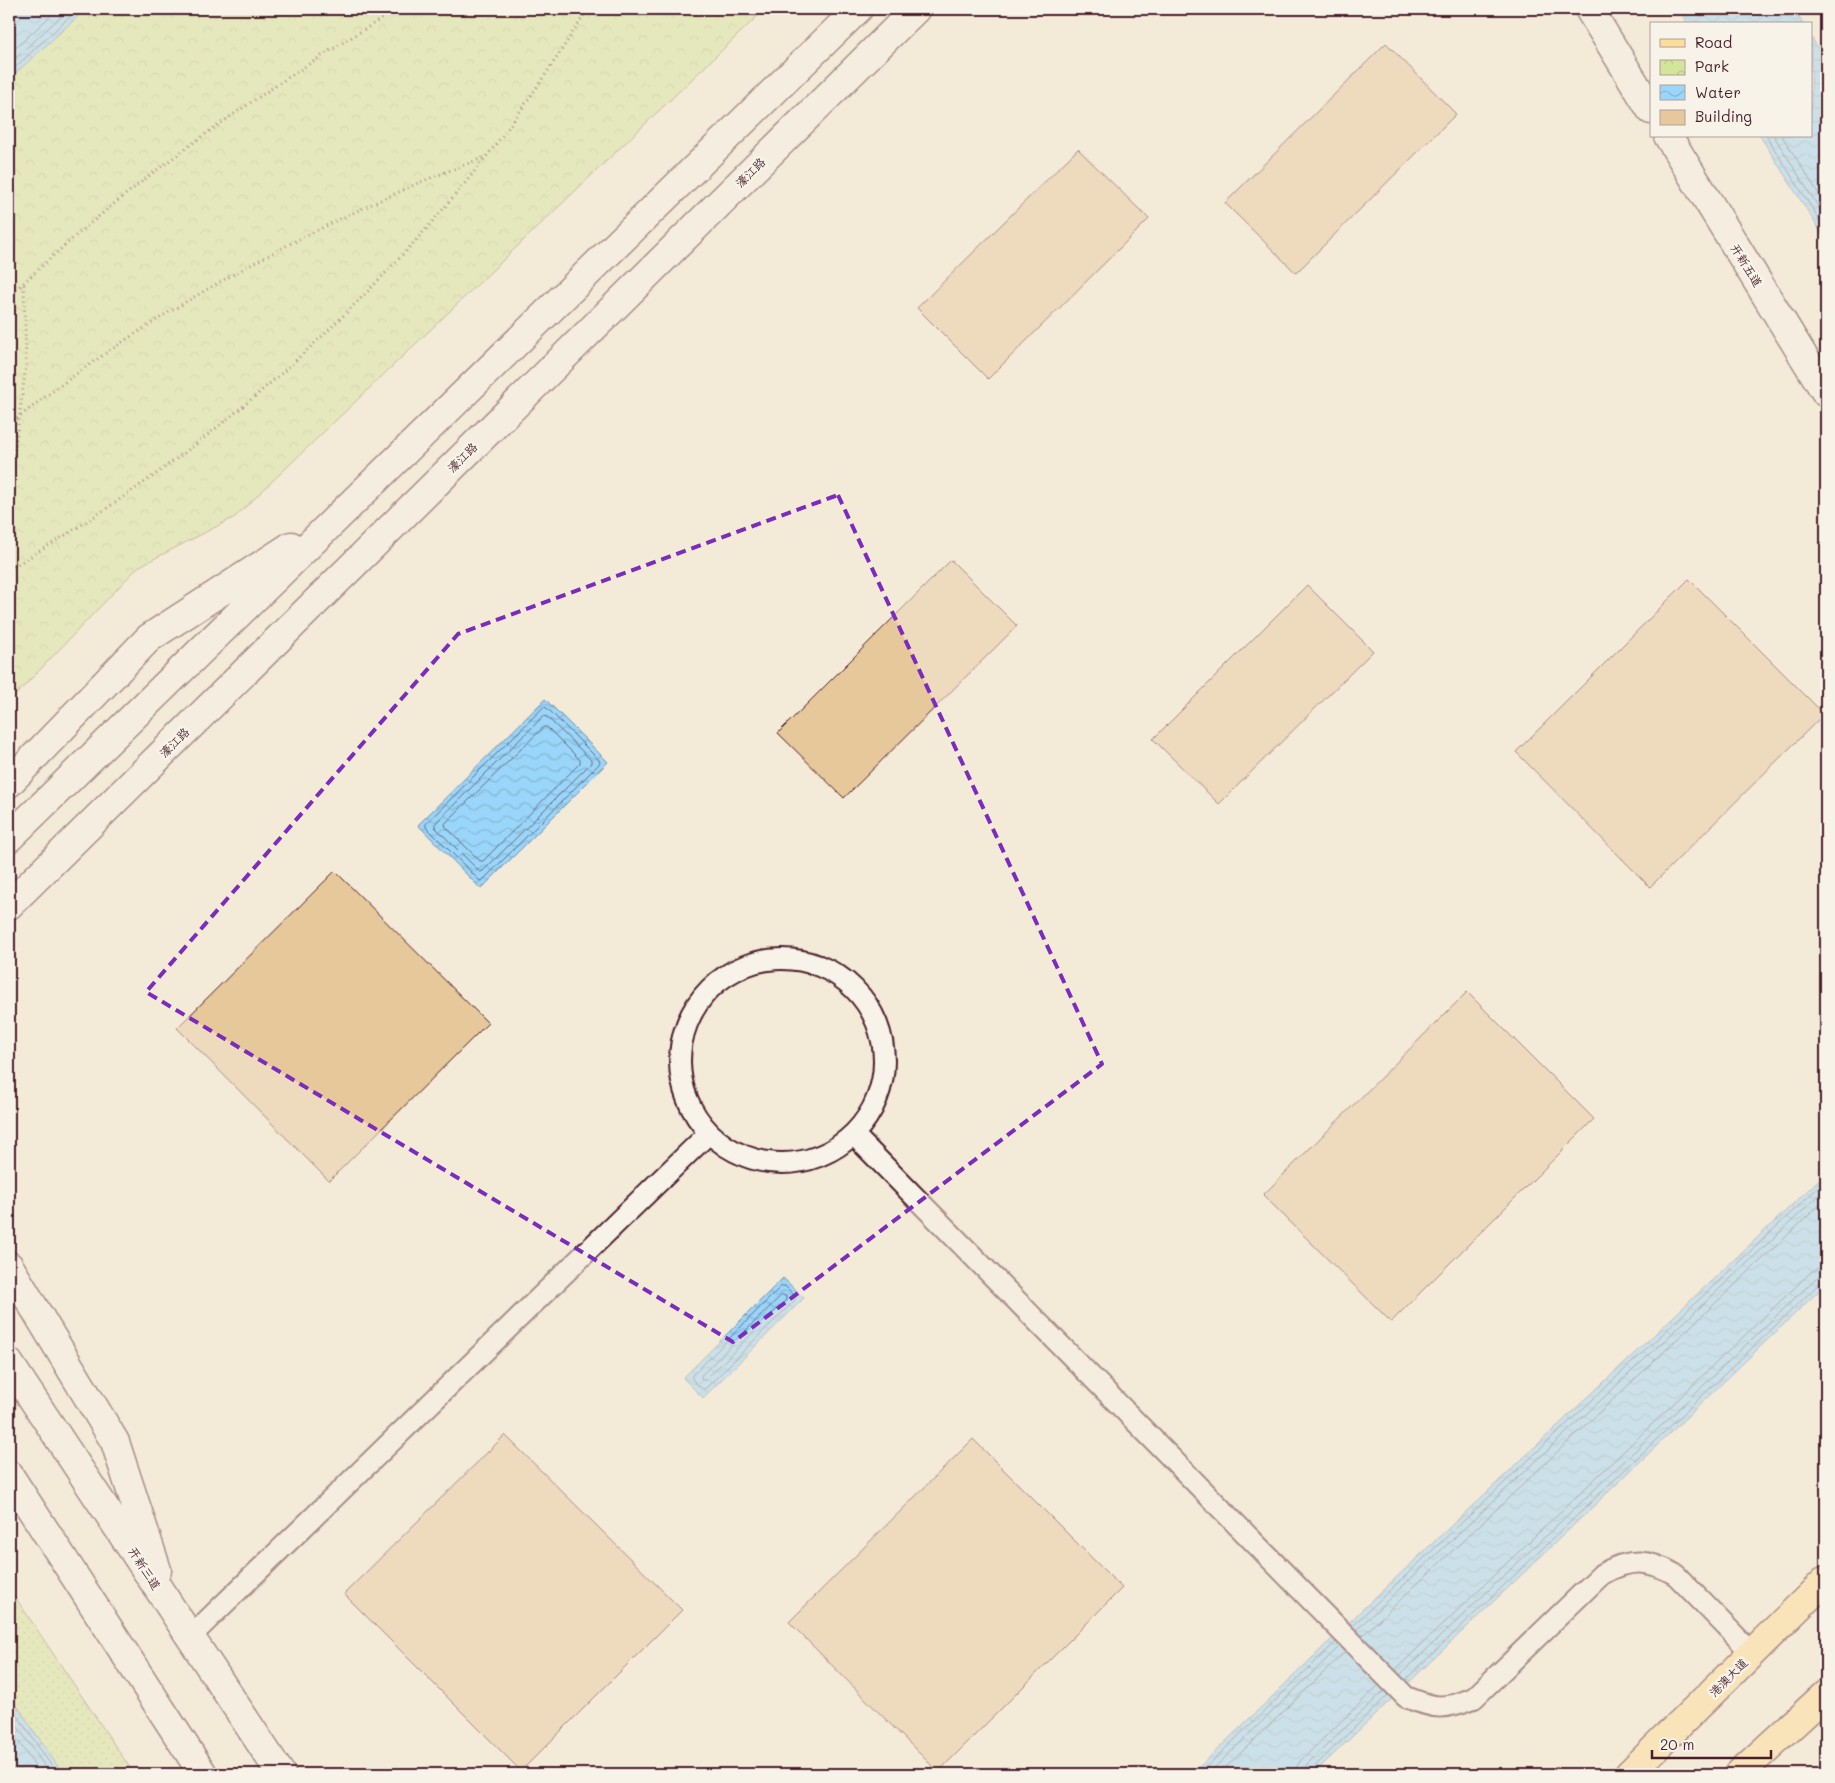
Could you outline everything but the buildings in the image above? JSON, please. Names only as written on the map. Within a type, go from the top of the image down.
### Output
[{"type":"main road","points":[[9,838],[858,9]]},
{"type":"main road","name":"濠江路","points":[[9,905],[916,9]]},
{"type":"main road","points":[[1589,9],[1650,108]]},
{"type":"main road","name":"开新五道","points":[[1669,138],[1826,393]]},
{"type":"main road","points":[[9,783],[149,638],[342,512]]},
{"type":"main road","points":[[9,1266],[115,1442],[168,1604]]},
{"type":"main road","name":"开新三道","points":[[9,1362],[281,1774]]},
{"type":"main road","points":[[9,1475],[203,1774]]},
{"type":"main road","name":"港澳大道","points":[[1629,1774],[1826,1580]]},
{"type":"main road","points":[[1739,1774],[1826,1694]]},
{"type":"lane","points":[[770,959],[798,959],[825,968],[850,983],[869,1004],[881,1030],[886,1058],[883,1086],[872,1112],[854,1135],[833,1151],[808,1161],[781,1164],[754,1161],[730,1150],[708,1134],[692,1111],[682,1084],[679,1056],[685,1028],[698,1002],[717,981],[742,966],[770,959]]},
{"type":"lane","points":[[190,1637],[708,1134]]},
{"type":"lane","points":[[854,1135],[1406,1697],[1428,1706],[1452,1706],[1474,1698],[1602,1574],[1615,1566],[1631,1562],[1647,1562],[1662,1567],[1676,1575],[1752,1653]]},
{"type":"path","points":[[9,297],[99,217],[177,154],[259,96],[398,9]]},
{"type":"path","points":[[9,569],[54,543],[151,478],[244,407],[330,329],[411,246],[486,157],[552,65],[588,9]]},
{"type":"path","points":[[9,425],[91,364],[166,315],[242,270],[322,228],[402,190],[486,157]]},
{"type":"path","points":[[9,469],[15,448],[26,366],[24,283]]},
{"type":"highlighted area","points":[[838,495],[1102,1064],[733,1342],[146,992],[458,634]]},
{"type":"green space","points":[[9,9],[765,9],[235,517],[138,567],[9,702]]},
{"type":"green space","points":[[9,1588],[134,1774],[9,1774]]},
{"type":"water","points":[[9,9],[86,9],[9,79]]},
{"type":"water","points":[[1679,9],[1794,9],[1802,22],[1687,22]]},
{"type":"water","points":[[1812,39],[1826,61],[1826,240],[1761,138],[1812,138]]},
{"type":"water","points":[[545,699],[608,762],[481,889],[418,825]]},
{"type":"water","points":[[1826,1173],[1826,1284],[1313,1774],[1192,1774],[1366,1606]]},
{"type":"water","points":[[783,1278],[804,1298],[703,1398],[683,1378]]},
{"type":"water","points":[[9,1694],[63,1774],[9,1774]]}]
